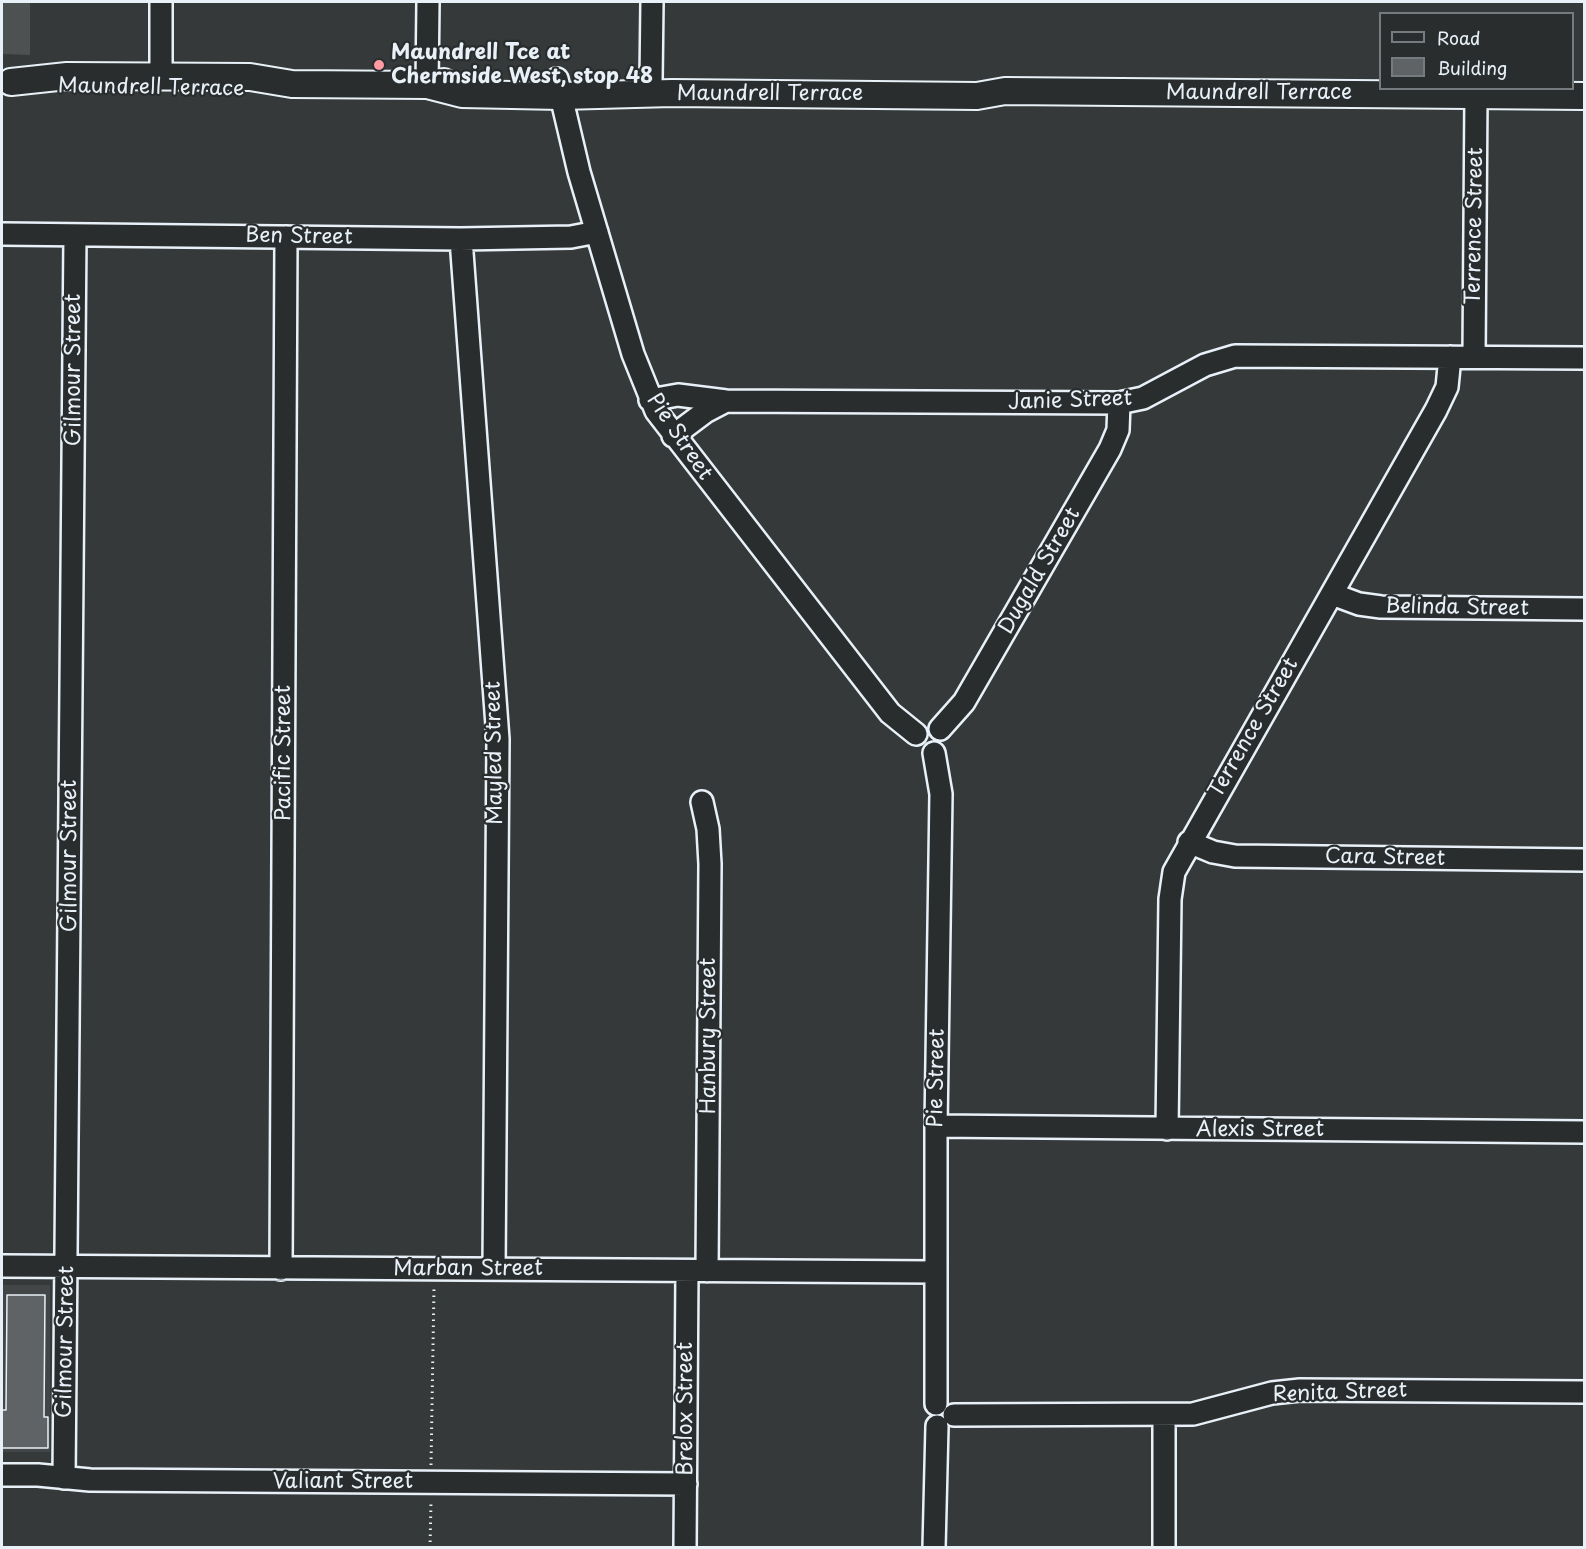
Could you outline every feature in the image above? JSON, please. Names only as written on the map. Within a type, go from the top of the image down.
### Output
[{"type":"main road","name":"Maundrell Terrace","points":[[6,82],[67,76],[250,77],[292,84]]},
{"type":"main road","name":"Maundrell Terrace","points":[[6,82],[68,88],[251,90],[292,84],[427,85],[462,79],[672,93],[977,96],[1005,91],[1584,96]]},
{"type":"main road","name":"Maundrell Terrace","points":[[559,87],[651,81],[977,85],[1005,91]]},
{"type":"street","points":[[161,77],[162,2]]},
{"type":"street","points":[[427,85],[428,2]]},
{"type":"street","points":[[651,81],[652,2]]},
{"type":"street","name":"Pie Street","points":[[559,87],[597,232],[633,354],[650,400],[674,436],[890,713],[916,734]]},
{"type":"street","name":"Terrence Street","points":[[1474,357],[1476,95]]},
{"type":"street","name":"Ben Street","points":[[2,234],[461,239],[571,237],[597,232]]},
{"type":"street","name":"Gilmour Street","points":[[64,1478],[75,235]]},
{"type":"street","name":"Pacific Street","points":[[281,1269],[286,237]]},
{"type":"street","name":"Mayled Street","points":[[461,239],[498,729],[494,1269]]},
{"type":"street","name":"Janie Street","points":[[650,400],[678,395],[726,401],[1119,403],[1143,398],[1205,365],[1235,356],[1584,358]]},
{"type":"street","name":"Terrence Street","points":[[1167,1129],[1171,887],[1174,872],[1436,410],[1447,387],[1450,357]]},
{"type":"street","points":[[674,436],[705,412],[726,401]]},
{"type":"street","name":"Dugald Street","points":[[940,729],[964,702],[1110,449],[1118,430],[1119,403]]},
{"type":"street","name":"Belinda Street","points":[[1332,594],[1359,604],[1381,607],[1584,609]]},
{"type":"street","points":[[927,725],[940,729],[944,743],[934,753],[924,753],[918,747],[916,734],[927,725]]},
{"type":"street","name":"Pie Street","points":[[934,753],[941,794],[935,1272],[942,1415],[934,1548]]},
{"type":"street","name":"Hanbury Street","points":[[697,1271],[710,864],[708,830],[702,802]]},
{"type":"street","name":"Cara Street","points":[[1189,842],[1214,852],[1235,856],[1584,860]]},
{"type":"street","name":"Alexis Street","points":[[936,1126],[1584,1132]]},
{"type":"street","name":"Marban Street","points":[[2,1266],[935,1272]]},
{"type":"street","name":"Brelox Street","points":[[685,1548],[697,1271]]},
{"type":"street","name":"Renita Street","points":[[942,1415],[1164,1416],[1193,1414],[1272,1393],[1300,1390],[1584,1392]]},
{"type":"street","points":[[1164,1416],[1164,1548]]},
{"type":"street","name":"Valiant Street","points":[[2,1475],[90,1480],[686,1484]]},
{"type":"path","points":[[431,1472],[435,1269]]},
{"type":"path","points":[[430,1548],[431,1492]]},
{"type":"shaded area","points":[[2,2],[30,2],[30,55],[2,54]]},
{"type":"shaded area","points":[[2,1285],[50,1285],[50,1452],[2,1452]]},
{"type":"building","points":[[7,1295],[45,1295],[44,1417],[48,1417],[48,1448],[2,1448],[2,1410],[6,1410]]},
{"type":"place","name":"Maundrell Tce at Chermside West, stop 48","points":[[379,65]]}]
